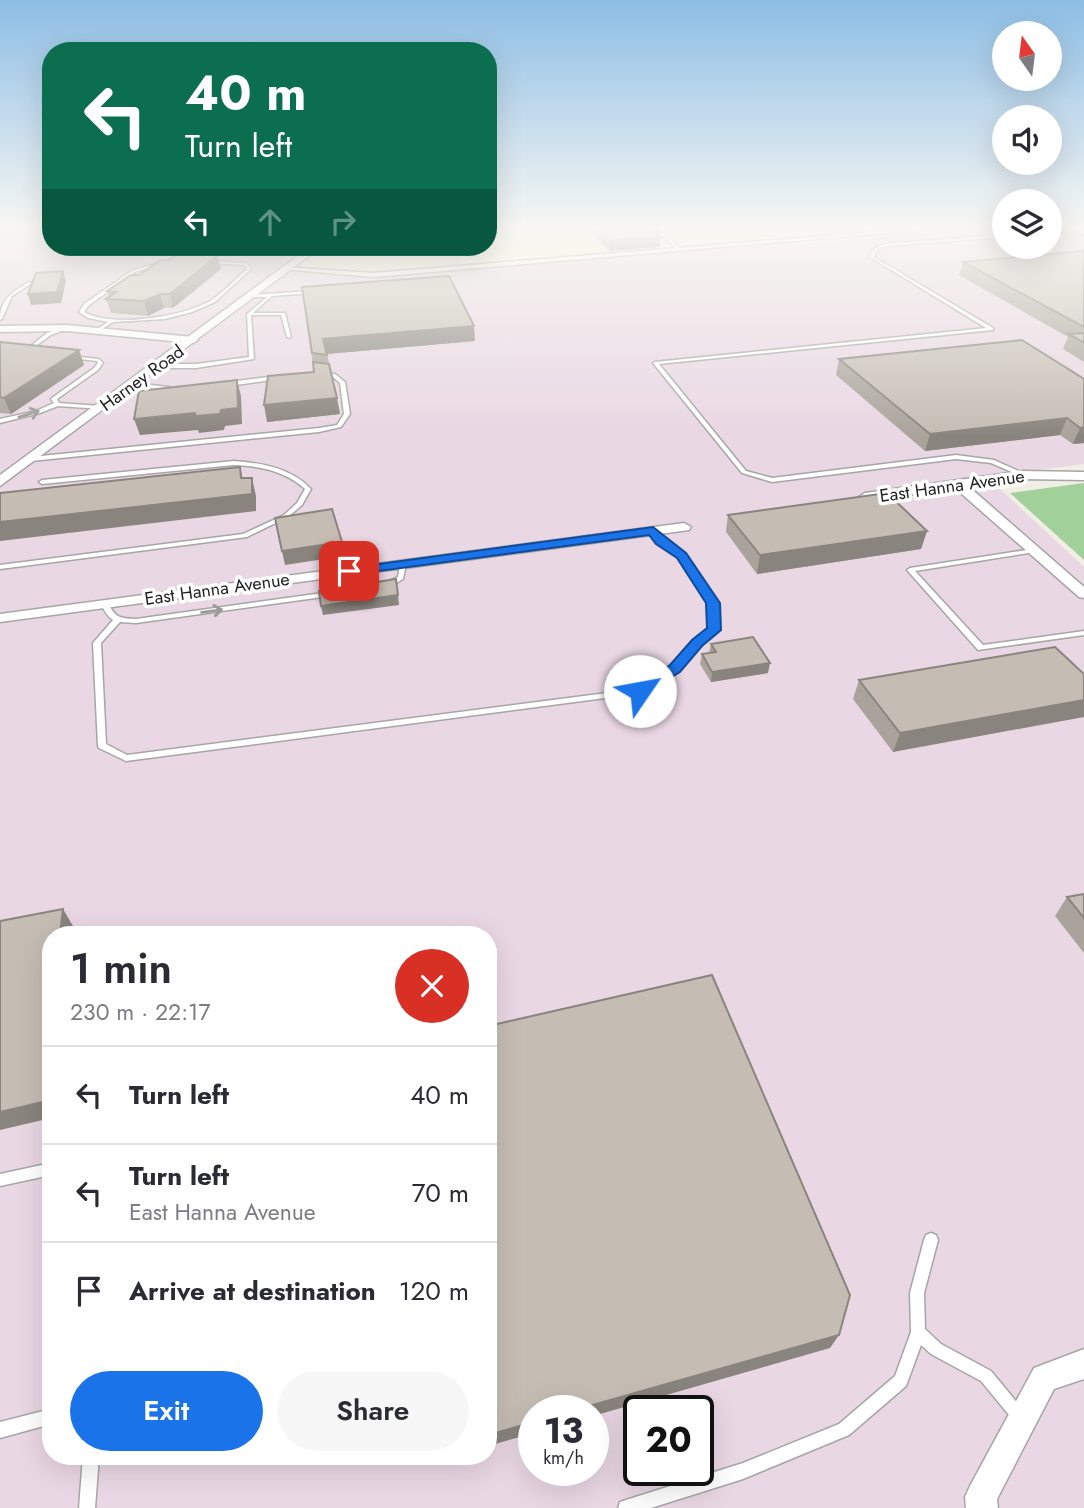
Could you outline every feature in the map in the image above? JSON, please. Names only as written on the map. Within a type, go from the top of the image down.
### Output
[{"type":"street","name":"Harney Road","points":[[0,482],[252,296]]},
{"type":"street","points":[[0,327],[99,330],[193,340]]},
{"type":"street","name":"East Hanna Avenue","points":[[848,500],[1023,475],[1084,476]]},
{"type":"street","points":[[958,484],[1084,594]]},
{"type":"street","name":"East Hanna Avenue","points":[[0,618],[684,527]]},
{"type":"street","points":[[982,1508],[981,1497],[1044,1378],[1084,1364]]},
{"type":"lane","points":[[0,327],[10,295]]},
{"type":"lane","points":[[100,295],[81,312],[90,317],[112,321],[165,318],[190,311],[219,295]]},
{"type":"lane","points":[[252,296],[264,295]]},
{"type":"lane","points":[[249,314],[271,295]]},
{"type":"lane","points":[[935,295],[991,329],[655,363],[744,472],[772,480],[956,457],[992,461],[1023,475]]},
{"type":"lane","points":[[249,314],[283,314],[289,337]]},
{"type":"lane","points":[[158,366],[196,366],[252,358],[249,314]]},
{"type":"lane","points":[[99,330],[112,321]]},
{"type":"lane","points":[[36,353],[30,348],[39,340],[67,328]]},
{"type":"lane","points":[[57,404],[54,399],[57,395],[101,363],[99,360],[61,356]]},
{"type":"lane","points":[[31,459],[339,426],[347,414],[342,382],[333,375],[318,373]]},
{"type":"lane","points":[[222,385],[283,377]]},
{"type":"lane","points":[[132,385],[176,389]]},
{"type":"lane","points":[[0,421],[38,412],[57,404],[100,408]]},
{"type":"lane","points":[[0,567],[245,536],[286,516],[300,504],[308,489],[299,479],[257,464],[234,463],[42,482]]},
{"type":"lane","points":[[117,620],[97,643],[102,746],[126,758],[640,691],[675,669],[697,643],[714,630],[713,603],[681,556],[660,541],[653,531]]},
{"type":"lane","points":[[1033,551],[910,570],[981,648],[1084,634]]},
{"type":"lane","points":[[380,587],[401,578],[403,564]]},
{"type":"lane","points":[[105,604],[109,615],[117,620],[145,620],[344,593]]},
{"type":"lane","points":[[0,1180],[42,1171]]},
{"type":"lane","points":[[625,1508],[743,1471],[844,1430],[901,1381],[918,1332],[917,1293],[931,1240]]},
{"type":"lane","points":[[918,1332],[936,1349],[986,1376],[1022,1420]]},
{"type":"lane","points":[[0,1430],[42,1418]]},
{"type":"lane","points":[[88,1508],[90,1465]]},
{"type":"shaded area","points":[[0,295],[1084,295],[1084,464],[987,477],[1084,567],[1084,1508],[0,1508]]},
{"type":"green space","points":[[1084,483],[1084,560],[1010,493]]},
{"type":"building","points":[[111,295],[157,295],[144,301],[106,299]]},
{"type":"building","points":[[303,295],[459,295],[474,326],[323,339],[327,355],[312,353]]},
{"type":"building","points":[[1025,295],[1084,295],[1084,327]]},
{"type":"building","points":[[1084,333],[1084,343],[1069,334]]},
{"type":"building","points":[[1022,340],[1084,379],[1084,427],[1080,428],[1067,418],[930,434],[839,359]]},
{"type":"building","points":[[0,342],[79,350],[4,398],[0,397]]},
{"type":"building","points":[[313,362],[329,364],[337,398],[264,405],[268,376],[314,372]]},
{"type":"building","points":[[237,380],[238,408],[221,410],[220,414],[195,416],[195,413],[134,419],[139,391]]},
{"type":"building","points":[[240,467],[241,478],[252,478],[252,494],[0,522],[0,493]]},
{"type":"building","points":[[887,493],[927,531],[760,555],[728,515]]},
{"type":"building","points":[[332,509],[342,542],[282,551],[275,518]]},
{"type":"building","points":[[396,579],[398,595],[321,606],[319,591]]},
{"type":"building","points":[[753,637],[770,663],[712,672],[702,654],[716,652],[711,644]]},
{"type":"building","points":[[1055,647],[1084,674],[1084,700],[900,733],[859,680]]},
{"type":"building","points":[[1084,894],[1084,918],[1067,897]]},
{"type":"building","points":[[63,909],[61,926],[42,926],[42,1102],[0,1112],[0,921]]},
{"type":"building","points":[[712,975],[850,1295],[839,1335],[609,1400],[609,1395],[518,1395],[518,1427],[497,1432],[497,1024]]},
{"type":"route","points":[[349,571],[653,531],[660,541],[681,556],[713,603],[714,630],[697,643],[675,669],[640,691]]}]
